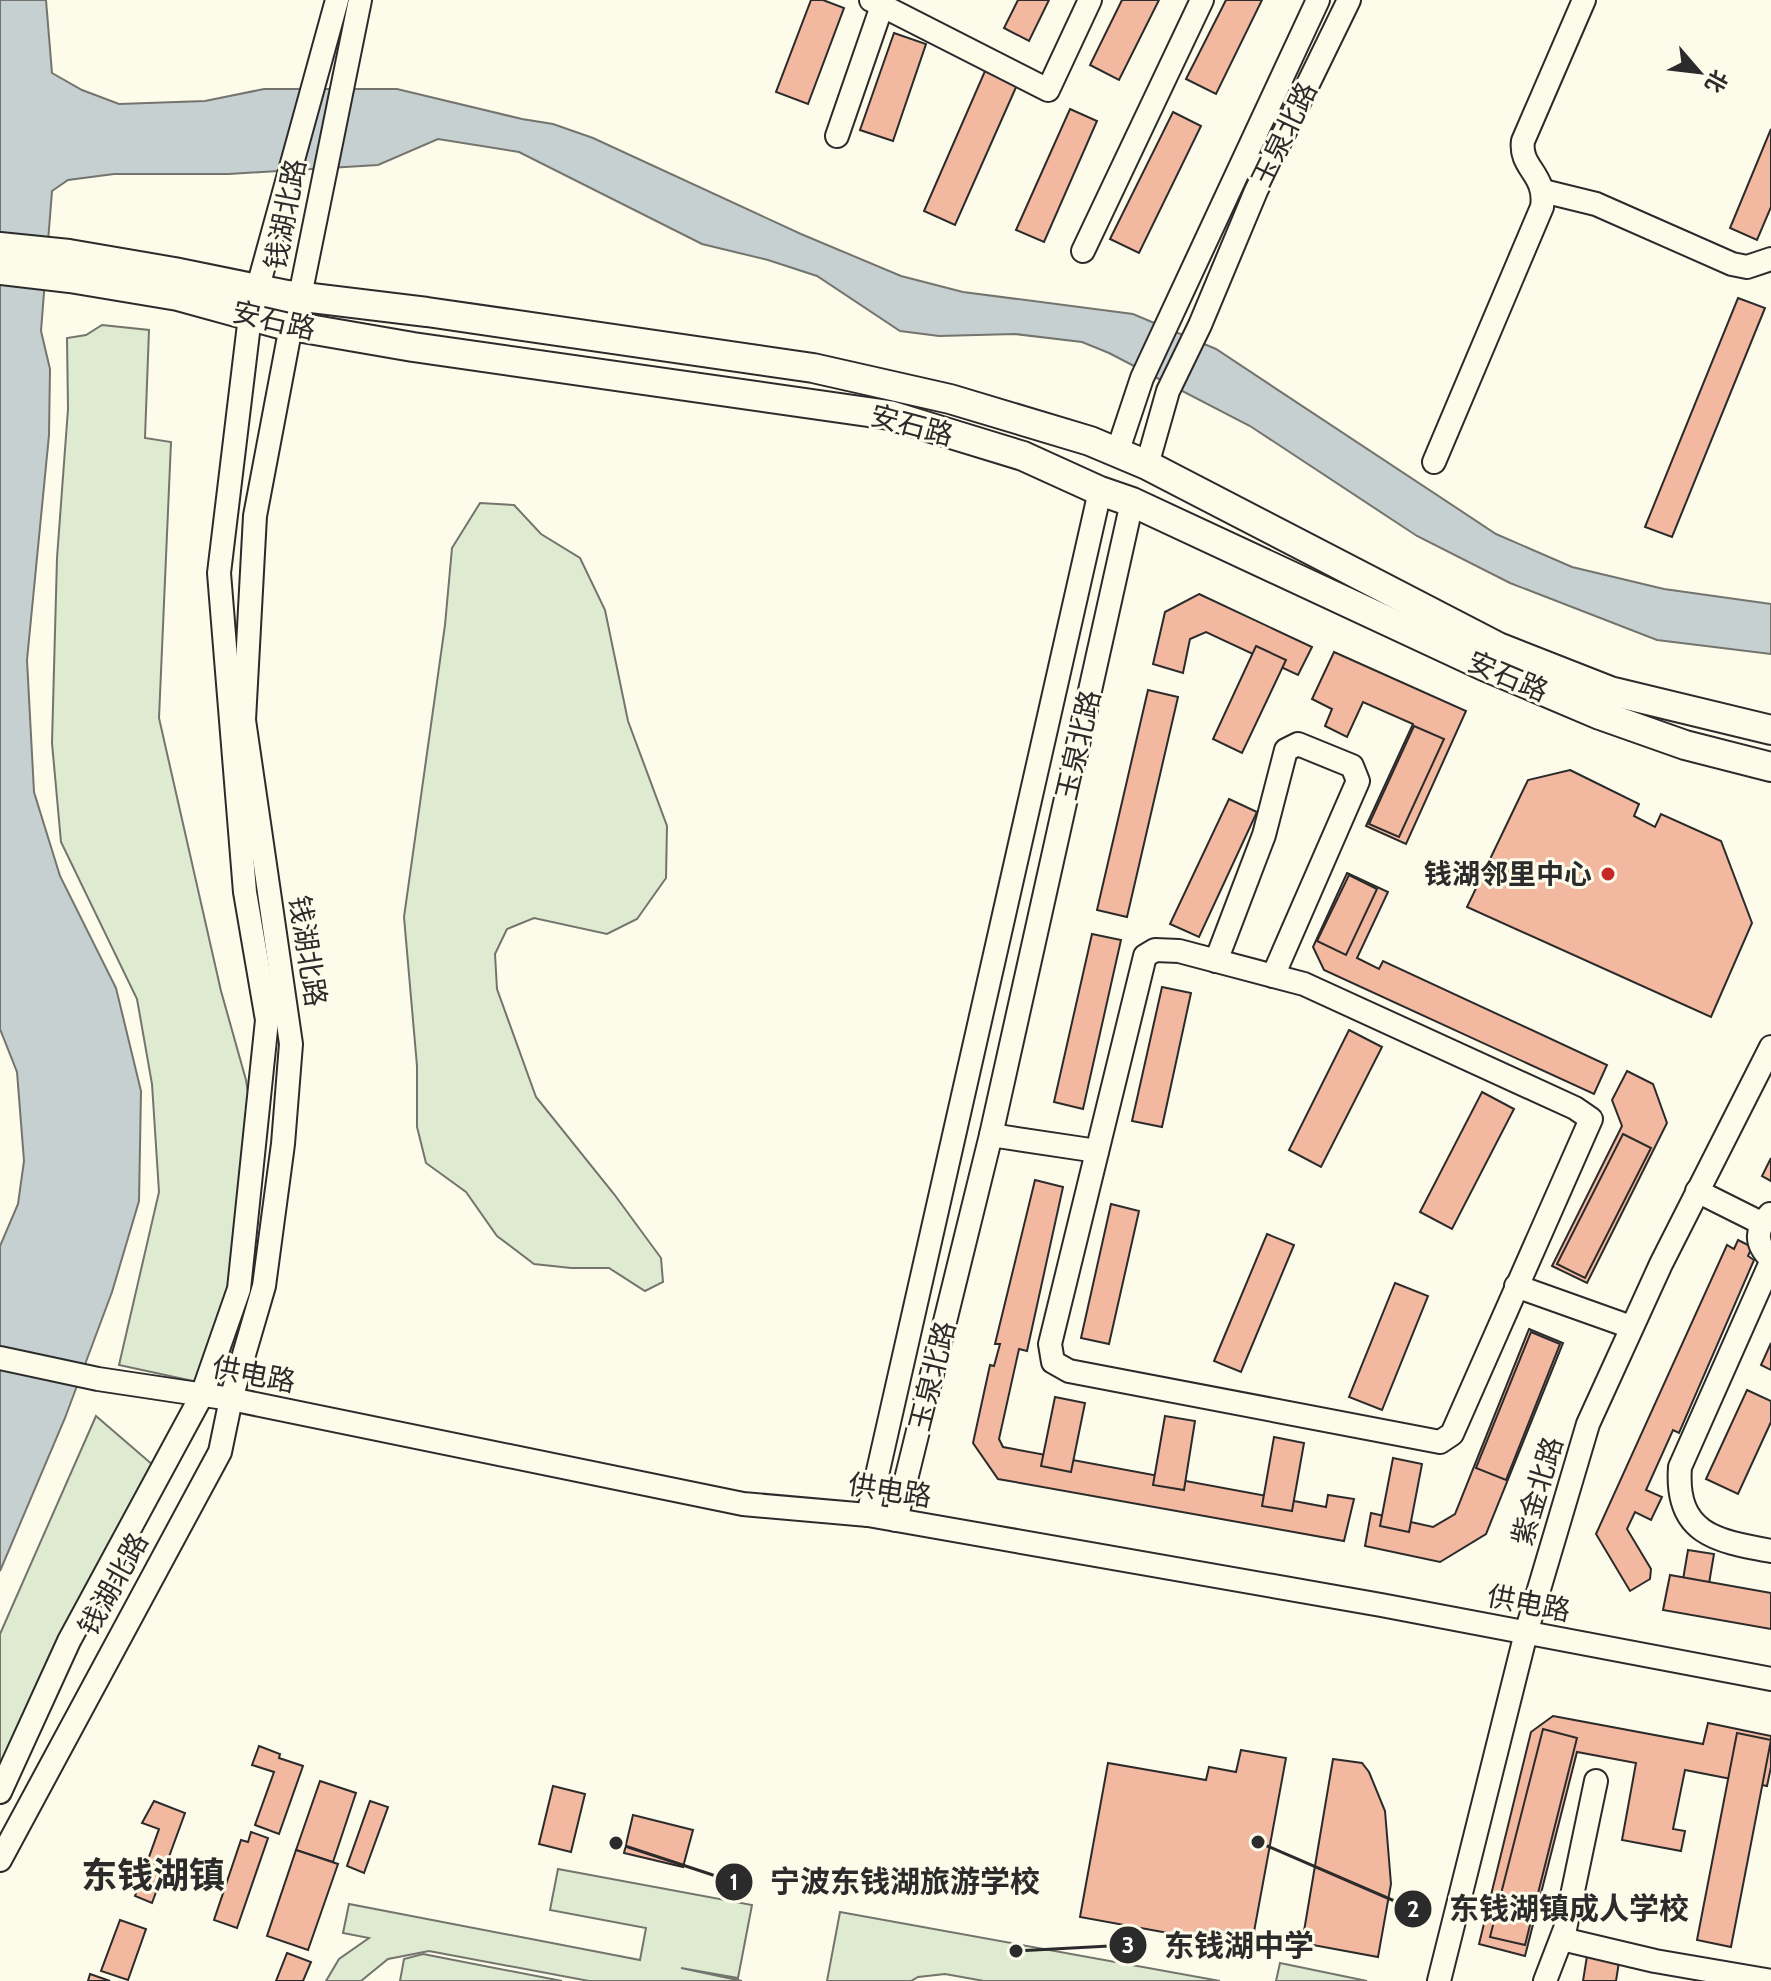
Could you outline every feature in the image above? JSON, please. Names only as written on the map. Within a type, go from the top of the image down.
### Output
[{"type":"main road","name":"安石路","points":[[0,247],[70,266],[253,302],[300,296],[813,368],[950,399],[1090,441],[1147,465],[1498,647],[1610,691],[1771,730]]},
{"type":"main road","name":"安石路","points":[[0,270],[70,266]]},
{"type":"main road","name":"安石路","points":[[253,302],[291,326],[524,364],[889,415],[1023,456],[1132,502],[1484,666],[1600,715],[1685,745],[1771,767]]},
{"type":"main road","name":"玉泉北路","points":[[1100,491],[1117,453]]},
{"type":"main road","name":"玉泉北路","points":[[1132,502],[1147,465]]},
{"type":"street","name":"钱湖北路","points":[[0,1792],[69,1641],[202,1395],[239,1289],[267,1020],[245,892],[219,573],[253,302],[337,0]]},
{"type":"street","name":"钱湖北路","points":[[0,1860],[220,1452],[231,1399],[264,1286],[283,1144],[291,1044],[244,720],[255,516],[291,326],[300,296],[360,0]]},
{"type":"street","points":[[837,136],[879,2],[1048,90],[1090,0]]},
{"type":"street","points":[[1083,251],[1202,0]]},
{"type":"street","name":"玉泉北路","points":[[1117,453],[1142,378],[1318,0]]},
{"type":"street","name":"玉泉北路","points":[[1147,465],[1168,391],[1200,325],[1256,191],[1349,0]]},
{"type":"street","points":[[1434,462],[1542,207],[1542,184],[1524,157],[1523,141],[1584,0]]},
{"type":"street","points":[[1543,191],[1596,204],[1732,264],[1747,267],[1771,259]]},
{"type":"street","name":"玉泉北路","points":[[868,1515],[1100,491]]},
{"type":"street","name":"玉泉北路","points":[[896,1520],[991,1135],[1132,502]]},
{"type":"street","points":[[1216,961],[1264,835],[1286,750],[1298,744],[1352,766],[1358,781],[1273,976]]},
{"type":"street","points":[[1155,950],[1179,951],[1216,961],[1318,991],[1575,1108],[1591,1119],[1452,1434],[1440,1442],[1069,1371],[1053,1362],[1050,1344],[1145,956],[1155,950]]},
{"type":"street","name":"紫金北路","points":[[1439,1981],[1526,1633],[1588,1424],[1697,1191],[1771,1047]]},
{"type":"street","points":[[991,1135],[1097,1151]]},
{"type":"street","points":[[1697,1191],[1766,1218],[1758,1237],[1762,1250],[1771,1260],[1680,1467],[1678,1491],[1688,1516],[1705,1533],[1728,1543],[1771,1551]]},
{"type":"street","points":[[1516,1286],[1631,1327]]},
{"type":"street","name":"供电路","points":[[0,1358],[98,1379],[231,1399],[743,1504],[868,1515],[1771,1679]]},
{"type":"street","points":[[1545,1981],[1562,1939],[1596,1781]]},
{"type":"street","points":[[1562,1939],[1655,1961],[1769,1981],[1771,1962]]},
{"type":"green space","points":[[102,325],[149,330],[145,438],[171,442],[159,718],[221,991],[246,1080],[261,1174],[250,1302],[230,1389],[119,1365],[159,1192],[152,1084],[137,999],[61,842],[52,743],[57,558],[68,409],[67,338],[86,335]]},
{"type":"green space","points":[[480,503],[514,505],[541,534],[580,558],[605,610],[628,721],[667,826],[666,878],[637,919],[607,934],[534,918],[507,929],[495,954],[497,989],[536,1097],[661,1258],[663,1282],[645,1291],[609,1268],[534,1264],[497,1236],[466,1192],[426,1163],[417,1127],[417,1066],[404,917],[445,625],[452,548]]},
{"type":"green space","points":[[96,1416],[154,1466],[82,1593],[0,1770],[0,1634]]},
{"type":"green space","points":[[558,1869],[752,1905],[738,1978],[681,1968],[742,1981],[589,1981],[429,1951],[388,1959],[361,1981],[326,1981],[339,1959],[369,1938],[343,1933],[349,1904],[640,1960],[646,1928],[550,1910]]},
{"type":"green space","points":[[840,1912],[1220,1981],[984,1981],[945,1974],[918,1977],[911,1981],[827,1981]]},
{"type":"green space","points":[[423,1954],[562,1981],[400,1981],[404,1959]]},
{"type":"green space","points":[[1280,1963],[1367,1981],[1276,1981]]},
{"type":"shaded area","points":[[0,0],[46,0],[52,73],[82,90],[119,104],[205,101],[264,89],[397,89],[553,124],[593,138],[801,234],[901,276],[963,292],[1133,314],[1216,349],[1496,534],[1572,567],[1664,589],[1771,604],[1771,654],[1657,640],[1510,583],[1417,536],[1250,426],[1082,342],[1015,334],[939,336],[900,331],[817,276],[702,244],[519,152],[438,139],[378,165],[229,174],[114,174],[68,180],[52,191],[41,331],[50,369],[49,435],[27,660],[34,792],[60,876],[116,988],[141,1091],[139,1201],[112,1292],[65,1418],[0,1571],[0,1246],[18,1204],[24,1161],[17,1072],[0,1029]]},
{"type":"building","points":[[811,0],[823,0],[844,8],[808,104],[776,92]]},
{"type":"building","points":[[1018,0],[1049,0],[1029,41],[1004,28]]},
{"type":"building","points":[[1122,0],[1159,0],[1119,80],[1090,65]]},
{"type":"building","points":[[1226,0],[1262,0],[1216,94],[1186,79]]},
{"type":"building","points":[[894,33],[926,44],[893,141],[860,130]]},
{"type":"building","points":[[985,71],[1017,85],[955,225],[924,211]]},
{"type":"building","points":[[1070,109],[1097,121],[1044,242],[1016,230]]},
{"type":"building","points":[[1173,112],[1201,126],[1139,253],[1110,239]]},
{"type":"building","points":[[1771,129],[1771,207],[1757,240],[1730,228]]},
{"type":"building","points":[[1738,298],[1765,308],[1672,537],[1645,527]]},
{"type":"building","points":[[1199,594],[1312,647],[1298,675],[1206,632],[1190,639],[1183,673],[1153,664],[1165,612]]},
{"type":"building","points":[[1256,646],[1286,660],[1242,753],[1213,739]]},
{"type":"building","points":[[1334,652],[1466,711],[1406,844],[1366,826],[1413,724],[1363,702],[1347,737],[1325,726],[1332,709],[1312,699]]},
{"type":"building","points":[[1148,690],[1178,697],[1127,917],[1097,910]]},
{"type":"building","points":[[1414,726],[1444,739],[1399,837],[1369,824]]},
{"type":"building","name":"钱湖邻里中心","points":[[1570,770],[1639,804],[1634,816],[1655,827],[1661,814],[1721,841],[1752,923],[1711,1017],[1467,907],[1528,780]]},
{"type":"building","points":[[1229,799],[1257,812],[1199,937],[1170,924]]},
{"type":"building","points":[[1347,873],[1388,892],[1357,958],[1379,969],[1383,961],[1607,1065],[1594,1094],[1324,970],[1313,947]]},
{"type":"building","points":[[1349,875],[1377,889],[1346,955],[1317,941]]},
{"type":"building","points":[[1092,934],[1121,940],[1083,1109],[1054,1102]]},
{"type":"building","points":[[1162,987],[1191,993],[1162,1127],[1132,1121]]},
{"type":"building","points":[[1349,1030],[1382,1047],[1321,1167],[1289,1150]]},
{"type":"building","points":[[1627,1071],[1653,1084],[1667,1123],[1587,1283],[1552,1266],[1622,1126],[1612,1100]]},
{"type":"building","points":[[1482,1092],[1514,1109],[1452,1229],[1420,1212]]},
{"type":"building","points":[[1623,1134],[1651,1148],[1585,1278],[1557,1264]]},
{"type":"building","points":[[1771,1158],[1771,1181],[1762,1176]]},
{"type":"building","points":[[1035,1180],[1063,1187],[1027,1351],[1019,1349],[999,1439],[1003,1447],[1326,1507],[1328,1495],[1354,1499],[1344,1541],[998,1479],[973,1443],[990,1365],[994,1366],[1000,1344],[995,1344]]},
{"type":"building","points":[[1111,1204],[1139,1211],[1109,1344],[1081,1338]]},
{"type":"building","points":[[1267,1234],[1294,1245],[1241,1372],[1214,1361]]},
{"type":"building","points":[[1738,1240],[1752,1247],[1748,1256],[1754,1260],[1679,1433],[1673,1430],[1646,1490],[1662,1497],[1651,1520],[1635,1512],[1627,1529],[1651,1569],[1650,1579],[1630,1591],[1596,1534],[1727,1245],[1734,1249]]},
{"type":"building","points":[[1395,1283],[1428,1296],[1382,1410],[1349,1397]]},
{"type":"building","points":[[1529,1329],[1563,1343],[1486,1534],[1440,1562],[1365,1546],[1371,1513],[1433,1527],[1455,1514]]},
{"type":"building","points":[[1531,1332],[1560,1344],[1506,1480],[1476,1468]]},
{"type":"building","points":[[1771,1343],[1771,1370],[1761,1365]]},
{"type":"building","points":[[1747,1390],[1771,1401],[1771,1422],[1738,1494],[1706,1479]]},
{"type":"building","points":[[1055,1397],[1085,1403],[1071,1472],[1041,1466]]},
{"type":"building","points":[[1165,1416],[1195,1421],[1184,1490],[1153,1485]]},
{"type":"building","points":[[1274,1437],[1304,1443],[1292,1511],[1262,1506]]},
{"type":"building","points":[[1393,1458],[1422,1464],[1409,1532],[1380,1526]]},
{"type":"building","points":[[1688,1550],[1714,1554],[1704,1613],[1678,1609]]},
{"type":"building","points":[[1670,1575],[1771,1593],[1771,1629],[1663,1610]]},
{"type":"building","points":[[1553,1716],[1703,1744],[1708,1723],[1771,1736],[1771,1767],[1767,1786],[1685,1770],[1673,1829],[1685,1831],[1681,1851],[1622,1840],[1636,1763],[1577,1752],[1525,1956],[1479,1944],[1531,1732]]},
{"type":"building","points":[[1543,1729],[1577,1738],[1525,1945],[1490,1937]]},
{"type":"building","points":[[1737,1733],[1771,1740],[1731,1947],[1697,1940]]},
{"type":"building","points":[[259,1746],[280,1754],[279,1758],[303,1766],[279,1834],[255,1825],[274,1772],[252,1765]]},
{"type":"building","points":[[1241,1750],[1286,1758],[1251,1948],[1080,1917],[1108,1763],[1206,1780],[1209,1767],[1236,1772]]},
{"type":"building","points":[[1333,1759],[1362,1763],[1369,1772],[1385,1811],[1391,1884],[1378,1957],[1302,1943]]},
{"type":"building","points":[[320,1781],[356,1793],[333,1862],[296,1850]]},
{"type":"building","points":[[553,1786],[585,1794],[571,1852],[539,1844]]},
{"type":"building","points":[[154,1801],[185,1813],[152,1903],[135,1896],[159,1829],[142,1823]]},
{"type":"building","points":[[370,1801],[388,1807],[364,1873],[347,1866]]},
{"type":"building","points":[[633,1815],[693,1830],[683,1867],[624,1853]]},
{"type":"building","points":[[251,1832],[268,1838],[237,1928],[214,1920],[241,1840],[248,1842]]},
{"type":"building","points":[[296,1850],[338,1864],[308,1950],[267,1936]]},
{"type":"building","points":[[120,1920],[146,1929],[128,1980],[101,1971]]},
{"type":"building","points":[[287,1953],[311,1962],[303,1981],[276,1981]]},
{"type":"building","points":[[1587,1956],[1619,1962],[1616,1981],[1583,1981]]},
{"type":"building","points":[[90,1974],[110,1981],[88,1981]]},
{"type":"place","name":"钱湖邻里中心","points":[[1608,874]]},
{"type":"place","name":"东钱湖镇成人学校","points":[[1258,1842]]},
{"type":"place","name":"宁波东钱湖旅游学校","points":[[616,1843]]},
{"type":"place","name":"东钱湖中学","points":[[1016,1951]]},
{"type":"district","name":"东钱湖镇","points":[[153,1875]]}]
